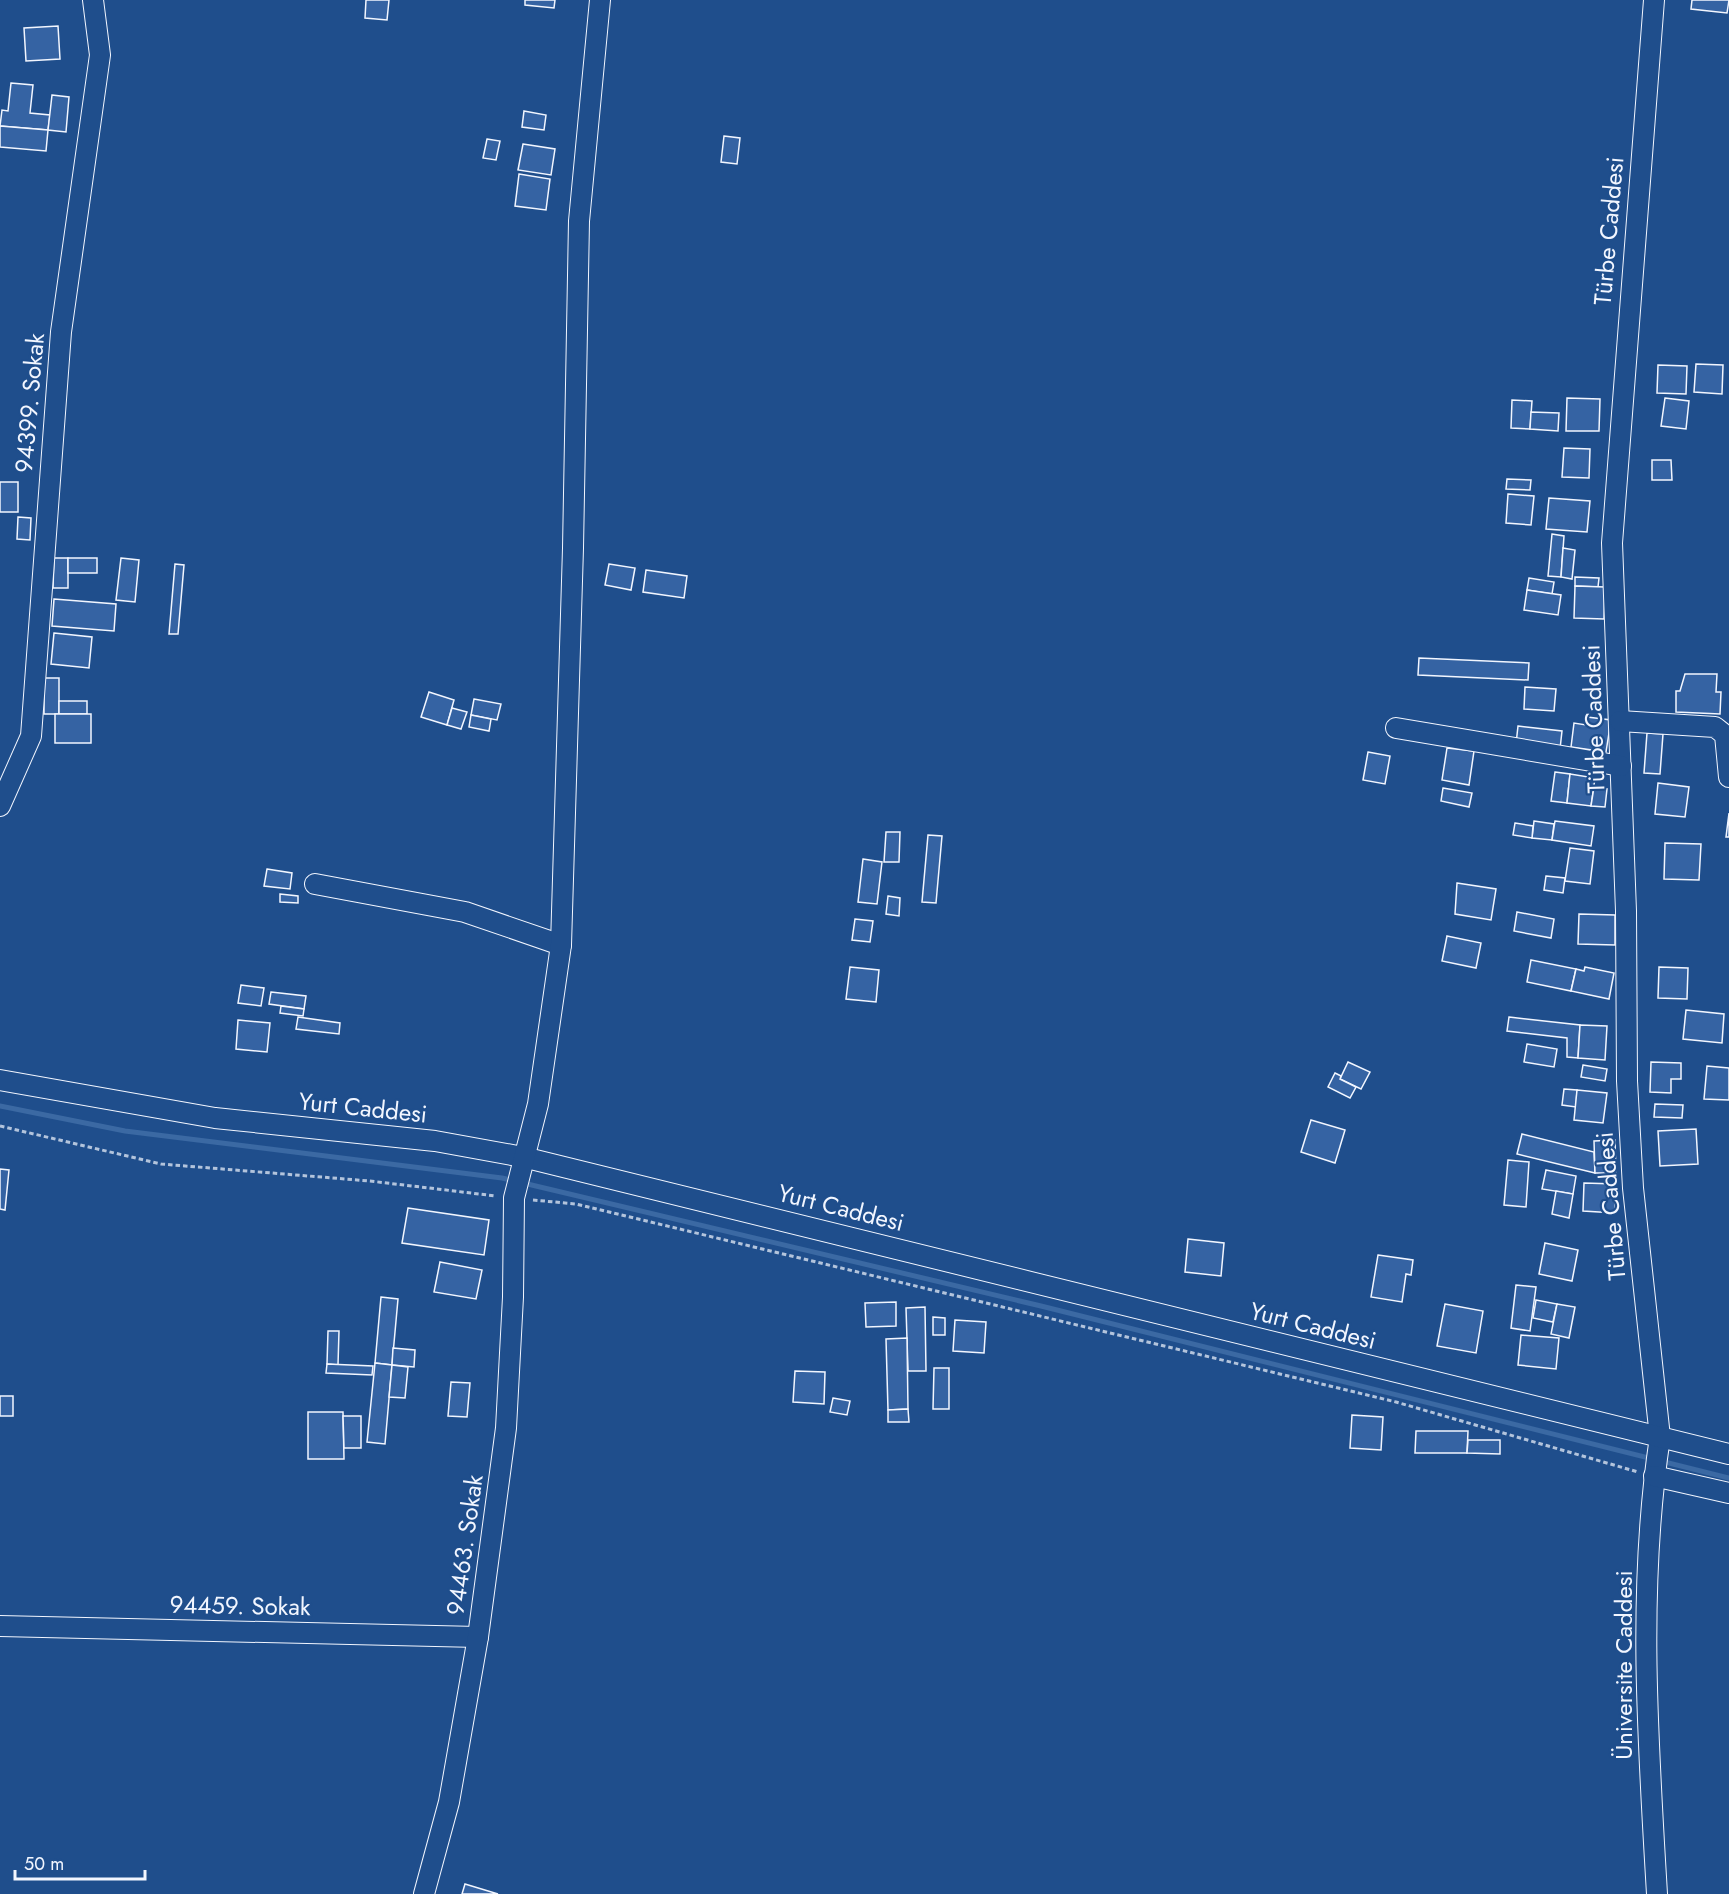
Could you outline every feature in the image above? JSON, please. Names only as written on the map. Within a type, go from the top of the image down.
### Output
[{"type":"street","name":"94399. Sokak","points":[[0,806],[31,736],[61,332],[100,55],[93,0]]},
{"type":"street","name":"94463. Sokak","points":[[424,1894],[449,1802],[478,1637],[506,1428],[513,1297],[514,1198],[538,1104],[561,945],[573,548],[579,221],[600,0]]},
{"type":"street","name":"Türbe Caddesi","points":[[1654,0],[1612,510],[1620,721],[1629,1116],[1636,1210],[1660,1437]]},
{"type":"street","points":[[1620,721],[1715,727],[1725,735],[1729,777]]},
{"type":"street","points":[[1395,728],[1621,766]]},
{"type":"street","points":[[315,884],[465,912],[561,945]]},
{"type":"street","name":"Yurt Caddesi","points":[[0,1080],[215,1118],[435,1142],[523,1157],[792,1221],[1358,1364],[1729,1454]]},
{"type":"street","name":"Üniversite Caddesi","points":[[1657,1894],[1646,1676],[1647,1581],[1654,1476],[1660,1437]]},
{"type":"street","points":[[1654,1476],[1729,1493]]},
{"type":"street","name":"94459. Sokak","points":[[0,1626],[478,1637]]},
{"type":"path","points":[[0,1126],[160,1164],[370,1181],[576,1204],[1384,1399],[1654,1476]]},
{"type":"building","points":[[366,0],[389,0],[387,20],[365,18]]},
{"type":"building","points":[[525,0],[555,0],[554,8],[525,5]]},
{"type":"building","points":[[1692,0],[1729,0],[1727,13],[1691,9]]},
{"type":"building","points":[[58,26],[60,59],[26,61],[24,28]]},
{"type":"building","points":[[11,83],[33,85],[30,113],[50,115],[48,130],[0,126],[2,110],[8,111]]},
{"type":"building","points":[[52,95],[69,97],[66,132],[48,130]]},
{"type":"building","points":[[524,111],[546,115],[544,130],[522,127]]},
{"type":"building","points":[[0,126],[48,130],[46,151],[0,147]]},
{"type":"building","points":[[724,136],[740,138],[737,164],[721,162]]},
{"type":"building","points":[[487,139],[500,141],[496,160],[483,158]]},
{"type":"building","points":[[523,144],[555,149],[551,175],[518,170]]},
{"type":"building","points":[[519,174],[550,179],[546,210],[515,206]]},
{"type":"building","points":[[1696,364],[1723,365],[1722,394],[1694,392]]},
{"type":"building","points":[[1658,365],[1687,366],[1686,394],[1657,393]]},
{"type":"building","points":[[1567,398],[1600,399],[1599,431],[1566,431]]},
{"type":"building","points":[[1665,398],[1689,401],[1686,429],[1661,426]]},
{"type":"building","points":[[1512,400],[1532,401],[1530,429],[1511,428]]},
{"type":"building","points":[[1531,412],[1559,413],[1558,431],[1530,429]]},
{"type":"building","points":[[1564,448],[1590,449],[1589,478],[1562,477]]},
{"type":"building","points":[[1652,460],[1671,460],[1672,480],[1652,480]]},
{"type":"building","points":[[1507,479],[1531,480],[1530,490],[1506,489]]},
{"type":"building","points":[[0,482],[18,482],[18,512],[0,512]]},
{"type":"building","points":[[1508,494],[1534,496],[1531,525],[1506,523]]},
{"type":"building","points":[[1549,498],[1590,501],[1587,532],[1546,529]]},
{"type":"building","points":[[18,517],[31,518],[30,540],[17,539]]},
{"type":"building","points":[[1552,534],[1564,536],[1561,577],[1548,576]]},
{"type":"building","points":[[1563,548],[1575,550],[1572,579],[1561,577]]},
{"type":"building","points":[[54,558],[68,558],[68,588],[53,588]]},
{"type":"building","points":[[68,558],[97,558],[97,573],[68,573]]},
{"type":"building","points":[[121,558],[139,560],[135,602],[116,600]]},
{"type":"building","points":[[175,564],[184,565],[178,634],[169,634]]},
{"type":"building","points":[[609,564],[635,568],[631,590],[605,585]]},
{"type":"building","points":[[646,570],[687,576],[684,598],[643,592]]},
{"type":"building","points":[[1575,577],[1599,578],[1598,587],[1575,586]]},
{"type":"building","points":[[1529,578],[1554,582],[1552,594],[1527,590]]},
{"type":"building","points":[[1575,586],[1605,587],[1604,619],[1574,618]]},
{"type":"building","points":[[1527,590],[1561,595],[1558,615],[1524,610]]},
{"type":"building","points":[[54,599],[116,604],[114,631],[52,626]]},
{"type":"building","points":[[54,633],[92,637],[89,668],[51,664]]},
{"type":"building","points":[[1419,658],[1529,663],[1528,680],[1418,675]]},
{"type":"building","points":[[1685,674],[1717,674],[1716,692],[1721,692],[1720,714],[1676,712],[1676,691],[1680,691]]},
{"type":"building","points":[[44,678],[59,678],[59,714],[44,714]]},
{"type":"building","points":[[1525,687],[1556,689],[1554,711],[1524,709]]},
{"type":"building","points":[[429,692],[454,700],[447,725],[421,717]]},
{"type":"building","points":[[474,699],[501,704],[497,720],[471,715]]},
{"type":"building","points":[[59,701],[87,701],[87,714],[59,714]]},
{"type":"building","points":[[452,708],[467,712],[461,729],[447,725]]},
{"type":"building","points":[[55,714],[91,714],[91,743],[55,743]]},
{"type":"building","points":[[471,715],[491,719],[489,731],[469,727]]},
{"type":"building","points":[[1587,717],[1611,720],[1606,752],[1571,747],[1574,723],[1586,725]]},
{"type":"building","points":[[1518,726],[1562,731],[1560,749],[1516,744]]},
{"type":"building","points":[[1647,733],[1663,734],[1660,774],[1644,773]]},
{"type":"building","points":[[1447,748],[1474,751],[1469,785],[1442,780]]},
{"type":"building","points":[[1368,752],[1390,756],[1385,784],[1363,780]]},
{"type":"building","points":[[1555,772],[1570,774],[1567,803],[1551,801]]},
{"type":"building","points":[[1570,774],[1595,778],[1591,806],[1567,803]]},
{"type":"building","points":[[1658,783],[1689,787],[1685,817],[1655,814]]},
{"type":"building","points":[[1594,787],[1607,789],[1605,807],[1591,806]]},
{"type":"building","points":[[1443,788],[1472,793],[1469,807],[1441,801]]},
{"type":"building","points":[[1729,813],[1729,837],[1726,837]]},
{"type":"building","points":[[1534,821],[1554,824],[1552,840],[1532,838]]},
{"type":"building","points":[[1555,821],[1594,826],[1591,846],[1552,840]]},
{"type":"building","points":[[1515,823],[1533,826],[1532,838],[1513,835]]},
{"type":"building","points":[[886,832],[900,832],[899,862],[884,862]]},
{"type":"building","points":[[928,835],[942,836],[936,903],[922,902]]},
{"type":"building","points":[[1665,843],[1701,844],[1699,880],[1664,879]]},
{"type":"building","points":[[1570,848],[1594,851],[1590,884],[1565,881]]},
{"type":"building","points":[[863,859],[882,862],[877,904],[858,902]]},
{"type":"building","points":[[267,869],[292,873],[290,889],[264,886]]},
{"type":"building","points":[[1546,876],[1565,878],[1563,893],[1544,890]]},
{"type":"building","points":[[1457,883],[1496,889],[1491,920],[1455,914]]},
{"type":"building","points":[[280,894],[298,896],[298,903],[280,902]]},
{"type":"building","points":[[888,896],[900,898],[899,916],[886,914]]},
{"type":"building","points":[[1517,912],[1554,919],[1551,938],[1514,931]]},
{"type":"building","points":[[1579,914],[1615,915],[1615,945],[1578,944]]},
{"type":"building","points":[[855,919],[873,921],[870,942],[852,940]]},
{"type":"building","points":[[1447,936],[1481,943],[1476,968],[1442,961]]},
{"type":"building","points":[[1531,960],[1576,969],[1571,991],[1527,982]]},
{"type":"building","points":[[850,967],[879,970],[876,1002],[846,999]]},
{"type":"building","points":[[1585,967],[1614,973],[1609,999],[1571,991],[1576,969],[1584,971]]},
{"type":"building","points":[[1659,967],[1688,968],[1687,999],[1658,998]]},
{"type":"building","points":[[241,985],[264,988],[261,1006],[238,1003]]},
{"type":"building","points":[[271,992],[306,996],[304,1009],[269,1004]]},
{"type":"building","points":[[281,1006],[304,1009],[303,1016],[280,1013]]},
{"type":"building","points":[[1686,1010],[1724,1014],[1722,1043],[1683,1039]]},
{"type":"building","points":[[298,1017],[340,1023],[339,1034],[296,1029]]},
{"type":"building","points":[[1509,1017],[1580,1025],[1578,1058],[1567,1057],[1567,1038],[1507,1031]]},
{"type":"building","points":[[238,1020],[270,1023],[267,1052],[236,1049]]},
{"type":"building","points":[[1580,1025],[1607,1026],[1605,1060],[1578,1058]]},
{"type":"building","points":[[1527,1044],[1557,1049],[1554,1067],[1524,1062]]},
{"type":"building","points":[[1348,1062],[1370,1072],[1361,1089],[1340,1079]]},
{"type":"building","points":[[1651,1062],[1681,1063],[1681,1079],[1671,1079],[1671,1093],[1650,1092]]},
{"type":"building","points":[[1583,1065],[1607,1069],[1605,1081],[1581,1077]]},
{"type":"building","points":[[1707,1066],[1729,1068],[1729,1100],[1704,1099]]},
{"type":"building","points":[[1335,1073],[1341,1076],[1340,1079],[1356,1087],[1350,1098],[1328,1087]]},
{"type":"building","points":[[1564,1089],[1577,1090],[1576,1107],[1562,1105]]},
{"type":"building","points":[[1577,1090],[1607,1093],[1603,1123],[1574,1120]]},
{"type":"building","points":[[1655,1104],[1683,1105],[1682,1118],[1654,1117]]},
{"type":"building","points":[[1311,1120],[1345,1130],[1335,1163],[1301,1152]]},
{"type":"building","points":[[1696,1129],[1698,1164],[1660,1166],[1658,1131]]},
{"type":"building","points":[[1522,1134],[1594,1152],[1595,1173],[1517,1154]]},
{"type":"building","points":[[1615,1140],[1616,1173],[1595,1173],[1594,1141]]},
{"type":"building","points":[[1508,1160],[1529,1162],[1526,1207],[1504,1205]]},
{"type":"building","points":[[0,1169],[9,1170],[5,1210],[0,1209]]},
{"type":"building","points":[[1546,1170],[1576,1176],[1573,1194],[1542,1189]]},
{"type":"building","points":[[1584,1183],[1616,1184],[1615,1213],[1583,1211]]},
{"type":"building","points":[[1556,1191],[1573,1194],[1569,1218],[1552,1214]]},
{"type":"building","points":[[408,1208],[489,1220],[484,1255],[402,1243]]},
{"type":"building","points":[[1188,1239],[1224,1243],[1221,1276],[1185,1272]]},
{"type":"building","points":[[1545,1243],[1578,1250],[1572,1281],[1539,1274]]},
{"type":"building","points":[[1378,1255],[1413,1260],[1411,1275],[1406,1274],[1402,1302],[1371,1297]]},
{"type":"building","points":[[440,1262],[482,1270],[476,1299],[434,1292]]},
{"type":"building","points":[[1516,1285],[1536,1287],[1530,1331],[1511,1328]]},
{"type":"building","points":[[381,1297],[398,1299],[392,1365],[375,1363]]},
{"type":"building","points":[[1536,1300],[1557,1304],[1553,1322],[1533,1318]]},
{"type":"building","points":[[896,1302],[896,1326],[866,1327],[865,1303]]},
{"type":"building","points":[[1445,1304],[1483,1311],[1476,1353],[1437,1346]]},
{"type":"building","points":[[1557,1304],[1575,1307],[1569,1338],[1551,1334]]},
{"type":"building","points":[[925,1307],[926,1371],[908,1371],[906,1308]]},
{"type":"building","points":[[933,1317],[945,1318],[945,1335],[933,1335]]},
{"type":"building","points":[[955,1320],[986,1322],[984,1353],[953,1351]]},
{"type":"building","points":[[328,1331],[339,1331],[338,1365],[327,1364]]},
{"type":"building","points":[[1521,1335],[1559,1338],[1556,1369],[1518,1365]]},
{"type":"building","points":[[907,1338],[908,1409],[888,1410],[886,1339]]},
{"type":"building","points":[[393,1348],[415,1350],[414,1367],[392,1365]]},
{"type":"building","points":[[375,1363],[392,1365],[385,1444],[367,1442]]},
{"type":"building","points":[[327,1364],[373,1366],[372,1375],[326,1373]]},
{"type":"building","points":[[392,1365],[408,1367],[405,1398],[389,1397]]},
{"type":"building","points":[[934,1368],[949,1368],[949,1409],[933,1409]]},
{"type":"building","points":[[795,1371],[825,1372],[824,1404],[793,1402]]},
{"type":"building","points":[[451,1382],[470,1383],[467,1417],[448,1416]]},
{"type":"building","points":[[0,1396],[13,1396],[13,1416],[0,1416]]},
{"type":"building","points":[[833,1398],[850,1401],[847,1415],[830,1412]]},
{"type":"building","points":[[908,1409],[909,1422],[888,1422],[888,1410]]},
{"type":"building","points":[[308,1412],[343,1412],[344,1459],[308,1459]]},
{"type":"building","points":[[1352,1415],[1383,1417],[1381,1450],[1350,1448]]},
{"type":"building","points":[[343,1416],[361,1416],[361,1448],[344,1448]]},
{"type":"building","points":[[1416,1431],[1468,1431],[1467,1453],[1415,1453]]},
{"type":"building","points":[[1468,1440],[1500,1440],[1500,1454],[1467,1453]]},
{"type":"building","points":[[465,1884],[498,1894],[462,1894]]},
{"type":"waterway","points":[[0,1106],[125,1131],[502,1178],[1041,1306],[1729,1478]]}]
